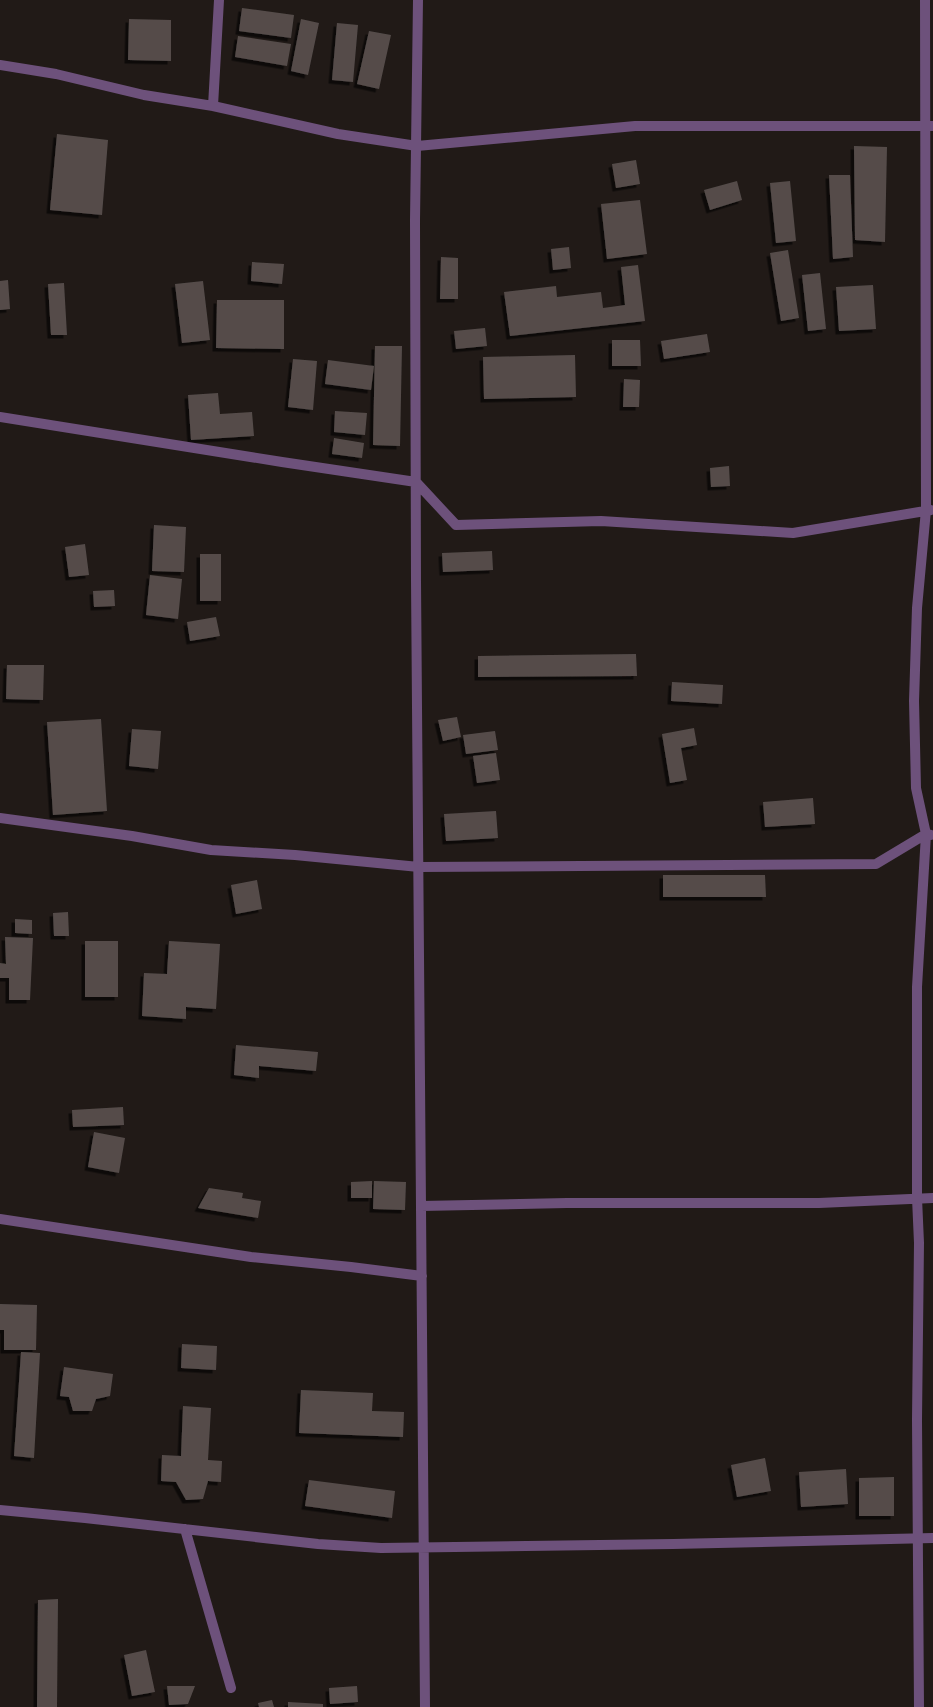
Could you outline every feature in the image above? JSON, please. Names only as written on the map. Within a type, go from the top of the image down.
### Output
[{"type":"street","points":[[213,106],[219,0]]},
{"type":"street","points":[[418,0],[415,220],[416,482],[426,1707]]},
{"type":"street","points":[[919,1707],[917,1420],[919,1244],[917,1198],[917,987],[930,835],[916,788],[914,701],[918,608],[930,510],[930,126],[925,0]]},
{"type":"street","points":[[0,65],[56,74],[144,95],[213,106],[338,134],[417,146],[635,126],[930,126]]},
{"type":"street","points":[[0,417],[416,482],[456,525],[601,521],[793,533],[930,510]]},
{"type":"street","points":[[0,818],[132,836],[211,850],[295,855],[419,867],[876,864],[930,835]]},
{"type":"street","points":[[421,1206],[567,1203],[819,1203],[933,1198]]},
{"type":"street","points":[[0,1219],[251,1258],[351,1267],[422,1276]]},
{"type":"street","points":[[0,1510],[318,1544],[381,1548],[673,1544],[933,1538]]},
{"type":"street","points":[[185,1529],[232,1688]]},
{"type":"building","points":[[242,8],[294,15],[291,38],[239,31]]},
{"type":"building","points":[[129,19],[171,20],[171,61],[128,60]]},
{"type":"building","points":[[301,19],[319,23],[308,75],[291,71]]},
{"type":"building","points":[[337,23],[358,25],[353,82],[332,80]]},
{"type":"building","points":[[369,31],[391,35],[379,89],[357,84]]},
{"type":"building","points":[[238,36],[291,44],[287,66],[235,57]]},
{"type":"building","points":[[57,134],[108,140],[102,215],[50,210]]},
{"type":"building","points":[[854,146],[887,147],[885,242],[855,240]]},
{"type":"building","points":[[636,160],[640,184],[616,188],[612,164]]},
{"type":"building","points":[[829,175],[850,175],[853,257],[833,259]]},
{"type":"building","points":[[737,181],[742,200],[710,210],[704,190]]},
{"type":"building","points":[[790,181],[796,241],[776,243],[770,183]]},
{"type":"building","points":[[640,200],[647,254],[607,259],[601,204]]},
{"type":"building","points":[[569,247],[571,268],[553,270],[551,249]]},
{"type":"building","points":[[788,250],[799,318],[781,321],[770,253]]},
{"type":"building","points":[[441,257],[458,258],[458,299],[440,299]]},
{"type":"building","points":[[252,262],[284,264],[282,284],[251,281]]},
{"type":"building","points":[[638,265],[645,321],[510,336],[504,292],[556,286],[557,297],[601,292],[603,308],[625,305],[621,267]]},
{"type":"building","points":[[820,273],[826,329],[808,331],[802,275]]},
{"type":"building","points":[[8,280],[10,309],[0,310],[0,281]]},
{"type":"building","points":[[203,281],[210,340],[182,343],[175,284]]},
{"type":"building","points":[[64,283],[67,335],[51,335],[48,284]]},
{"type":"building","points":[[873,285],[876,329],[839,331],[836,287]]},
{"type":"building","points":[[217,300],[284,300],[284,349],[216,348]]},
{"type":"building","points":[[485,328],[487,346],[456,349],[454,331]]},
{"type":"building","points":[[707,334],[710,352],[664,359],[661,341]]},
{"type":"building","points":[[612,340],[640,340],[641,366],[612,366]]},
{"type":"building","points":[[375,346],[402,346],[400,446],[373,445]]},
{"type":"building","points":[[575,355],[576,397],[484,399],[483,357]]},
{"type":"building","points":[[293,359],[317,361],[313,410],[288,407]]},
{"type":"building","points":[[328,360],[374,366],[371,390],[325,384]]},
{"type":"building","points":[[624,379],[640,380],[639,407],[623,407]]},
{"type":"building","points":[[218,393],[220,414],[252,412],[254,436],[191,440],[188,395]]},
{"type":"building","points":[[335,411],[367,413],[365,435],[334,432]]},
{"type":"building","points":[[334,438],[364,443],[362,458],[332,454]]},
{"type":"building","points":[[729,466],[730,486],[711,487],[710,468]]},
{"type":"building","points":[[154,525],[186,527],[184,572],[152,571]]},
{"type":"building","points":[[85,544],[89,575],[69,577],[65,547]]},
{"type":"building","points":[[492,551],[493,570],[443,572],[442,553]]},
{"type":"building","points":[[200,554],[221,554],[221,601],[200,601]]},
{"type":"building","points":[[150,575],[182,579],[178,619],[146,615]]},
{"type":"building","points":[[114,590],[115,606],[94,607],[93,591]]},
{"type":"building","points":[[216,617],[220,636],[190,641],[187,622]]},
{"type":"building","points":[[636,654],[637,676],[478,677],[478,656]]},
{"type":"building","points":[[7,665],[44,665],[43,700],[6,699]]},
{"type":"building","points":[[672,682],[723,685],[722,704],[671,701]]},
{"type":"building","points":[[457,717],[461,737],[443,741],[438,720]]},
{"type":"building","points":[[101,719],[107,811],[53,815],[47,722]]},
{"type":"building","points":[[694,728],[697,745],[681,748],[687,780],[670,783],[662,734]]},
{"type":"building","points":[[132,729],[161,731],[158,769],[129,766]]},
{"type":"building","points":[[495,731],[498,750],[466,754],[463,735]]},
{"type":"building","points":[[496,753],[500,780],[477,783],[473,756]]},
{"type":"building","points":[[813,798],[815,824],[765,827],[763,802]]},
{"type":"building","points":[[496,811],[498,838],[446,841],[444,814]]},
{"type":"building","points":[[663,875],[765,875],[766,897],[663,897]]},
{"type":"building","points":[[257,880],[262,909],[236,914],[231,885]]},
{"type":"building","points":[[68,912],[69,936],[54,936],[53,913]]},
{"type":"building","points":[[15,919],[32,920],[32,934],[15,933]]},
{"type":"building","points":[[5,937],[33,938],[30,1000],[9,1000],[9,978],[0,978],[0,963],[6,964]]},
{"type":"building","points":[[85,941],[118,941],[118,997],[85,997]]},
{"type":"building","points":[[169,941],[220,944],[216,1009],[186,1007],[186,1019],[142,1016],[144,973],[167,974]]},
{"type":"building","points":[[236,1045],[318,1052],[316,1071],[259,1066],[259,1078],[234,1075]]},
{"type":"building","points":[[123,1107],[124,1125],[73,1127],[72,1110]]},
{"type":"building","points":[[94,1132],[125,1138],[119,1173],[88,1167]]},
{"type":"building","points":[[372,1181],[372,1198],[351,1198],[351,1182]]},
{"type":"building","points":[[374,1181],[406,1182],[405,1210],[373,1209]]},
{"type":"building","points":[[209,1188],[243,1193],[242,1198],[261,1201],[258,1218],[198,1208]]},
{"type":"building","points":[[0,1304],[37,1305],[36,1350],[4,1350],[4,1330],[0,1330]]},
{"type":"building","points":[[182,1344],[217,1346],[216,1370],[181,1368]]},
{"type":"building","points":[[21,1352],[40,1353],[34,1458],[14,1456]]},
{"type":"building","points":[[64,1367],[113,1374],[110,1396],[96,1399],[92,1411],[73,1411],[69,1397],[60,1396]]},
{"type":"building","points":[[301,1390],[373,1393],[372,1411],[404,1412],[403,1437],[299,1433]]},
{"type":"building","points":[[183,1406],[211,1408],[208,1460],[222,1461],[221,1482],[208,1481],[203,1499],[186,1500],[176,1482],[161,1481],[162,1455],[181,1456]]},
{"type":"building","points":[[765,1458],[771,1491],[737,1497],[731,1465]]},
{"type":"building","points":[[846,1469],[848,1504],[801,1507],[799,1472]]},
{"type":"building","points":[[894,1477],[894,1516],[859,1516],[859,1478]]},
{"type":"building","points":[[309,1480],[395,1491],[392,1518],[305,1506]]},
{"type":"building","points":[[58,1599],[57,1707],[37,1707],[38,1600]]},
{"type":"building","points":[[146,1650],[155,1692],[132,1696],[124,1655]]},
{"type":"building","points":[[167,1686],[195,1686],[188,1704],[169,1705]]},
{"type":"building","points":[[357,1686],[358,1702],[330,1704],[329,1688]]},
{"type":"building","points":[[272,1700],[274,1707],[259,1707],[258,1703]]},
{"type":"building","points":[[288,1702],[323,1704],[323,1707],[288,1707]]}]
